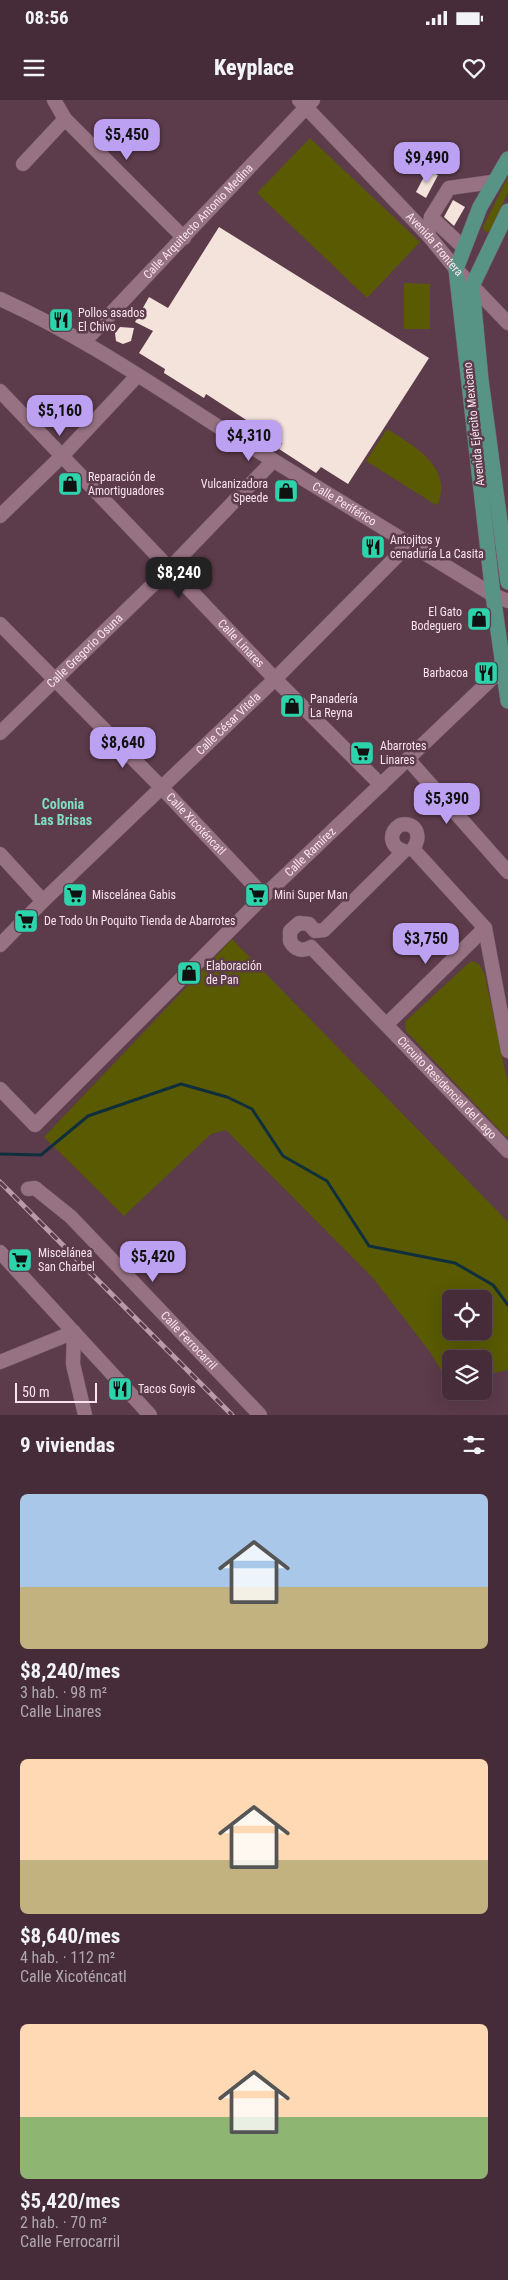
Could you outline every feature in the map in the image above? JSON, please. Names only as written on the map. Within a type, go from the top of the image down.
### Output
[{"type":"main road","name":"Avenida Ejército Mexicano","points":[[508,159],[492,182],[463,248],[456,269],[493,595],[506,668],[508,701]]},
{"type":"main road","points":[[472,286],[506,220]]},
{"type":"main road","name":"Avenida Ejército Mexicano","points":[[472,286],[481,380],[508,582]]},
{"type":"street","points":[[54,100],[66,118],[184,238]]},
{"type":"street","name":"Avenida Frontera","points":[[306,103],[428,235],[456,269],[508,323]]},
{"type":"street","name":"Calle Arquitecto Antonio Medina","points":[[84,342],[184,238],[306,103]]},
{"type":"street","points":[[24,164],[66,118]]},
{"type":"street","points":[[428,235],[432,218],[449,188],[492,182]]},
{"type":"street","points":[[432,218],[463,248]]},
{"type":"street","name":"Calle Periférico","points":[[0,299],[36,315],[84,342],[273,461],[493,595],[508,601]]},
{"type":"street","points":[[0,516],[63,455],[137,376]]},
{"type":"street","name":"Calle Linares","points":[[0,391],[275,678],[381,785]]},
{"type":"street","name":"Calle Gregorio Osuna","points":[[0,734],[170,568],[273,461]]},
{"type":"street","name":"Calle César Vitela","points":[[0,945],[410,544]]},
{"type":"street","name":"Calle Xicoténcatl","points":[[0,624],[162,788],[264,896]]},
{"type":"street","name":"Calle Ramírez","points":[[0,1089],[35,1125],[264,896],[506,668]]},
{"type":"street","points":[[408,759],[508,872]]},
{"type":"street","name":"Circuito Residencial del Lago","points":[[485,928],[413,849],[418,843],[418,833],[415,828],[405,823],[395,828],[392,840],[395,847],[404,851],[324,930],[315,931],[309,924],[300,923],[294,926],[289,936],[293,946],[298,950],[311,948],[387,1024],[508,1151]]},
{"type":"street","points":[[0,854],[43,901]]},
{"type":"street","points":[[387,1024],[485,928]]},
{"type":"street","points":[[485,928],[508,1050]]},
{"type":"street","name":"Calle Ferrocarril","points":[[28,1189],[36,1188],[71,1217],[260,1415]]},
{"type":"street","points":[[0,1252],[150,1415]]},
{"type":"street","points":[[0,1362],[74,1332]]},
{"type":"street","points":[[74,1332],[73,1364],[85,1415]]},
{"type":"shaded area","points":[[310,138],[420,242],[367,298],[257,193]]},
{"type":"shaded area","points":[[508,177],[508,192],[490,231],[485,232],[483,227]]},
{"type":"shaded area","points":[[404,283],[430,284],[430,329],[404,329]]},
{"type":"shaded area","points":[[387,429],[419,450],[435,468],[440,479],[441,491],[438,504],[436,505],[366,461]]},
{"type":"shaded area","points":[[232,939],[508,1222],[508,1370],[494,1373],[492,1377],[492,1350],[442,1350],[442,1372],[430,1352],[373,1278],[226,1130],[211,1134],[124,1216],[44,1137]]},
{"type":"shaded area","points":[[471,961],[479,964],[484,972],[508,1084],[508,1139],[406,1031],[405,1022]]},
{"type":"building","points":[[427,171],[438,175],[426,198],[416,192]]},
{"type":"building","points":[[453,200],[465,207],[454,226],[444,217]]},
{"type":"building","points":[[219,227],[429,358],[348,484],[321,467],[316,473],[279,449],[282,443],[206,394],[204,398],[164,373],[165,369],[139,353],[153,331],[135,322],[149,297],[168,308]]},
{"type":"building","points":[[120,327],[134,328],[131,341],[123,344],[116,341],[115,333]]},
{"type":"waterway","points":[[0,1154],[41,1155],[88,1116],[181,1084],[227,1097],[252,1109],[283,1156],[327,1181],[369,1246],[455,1263],[493,1285],[508,1305]]},
{"type":"railway","points":[[0,1182],[232,1415]]},
{"type":"place","name":"Pollos asados El Chivo","points":[[61,320]]},
{"type":"place","name":"Reparación de Amortiguadores","points":[[70,484]]},
{"type":"place","name":"Vulcanizadora Speede","points":[[286,491]]},
{"type":"place","name":"Antojitos y cenaduría La Casita","points":[[373,547]]},
{"type":"place","name":"El Gato Bodeguero","points":[[479,619]]},
{"type":"place","name":"Barbacoa","points":[[486,673]]},
{"type":"place","name":"Panadería La Reyna","points":[[292,706]]},
{"type":"place","name":"Abarrotes Linares","points":[[362,753]]},
{"type":"place","name":"Miscelánea Gabis","points":[[75,895]]},
{"type":"place","name":"Mini Super Man","points":[[257,895]]},
{"type":"place","name":"De Todo Un Poquito Tienda de Abarrotes","points":[[26,921]]},
{"type":"place","name":"Elaboración de Pan","points":[[189,973]]},
{"type":"place","name":"Miscelánea San Charbel","points":[[20,1260]]},
{"type":"place","name":"Tacos Goyis","points":[[120,1389]]},
{"type":"district","name":"Colonia Las Brisas","points":[[63,812]]}]
